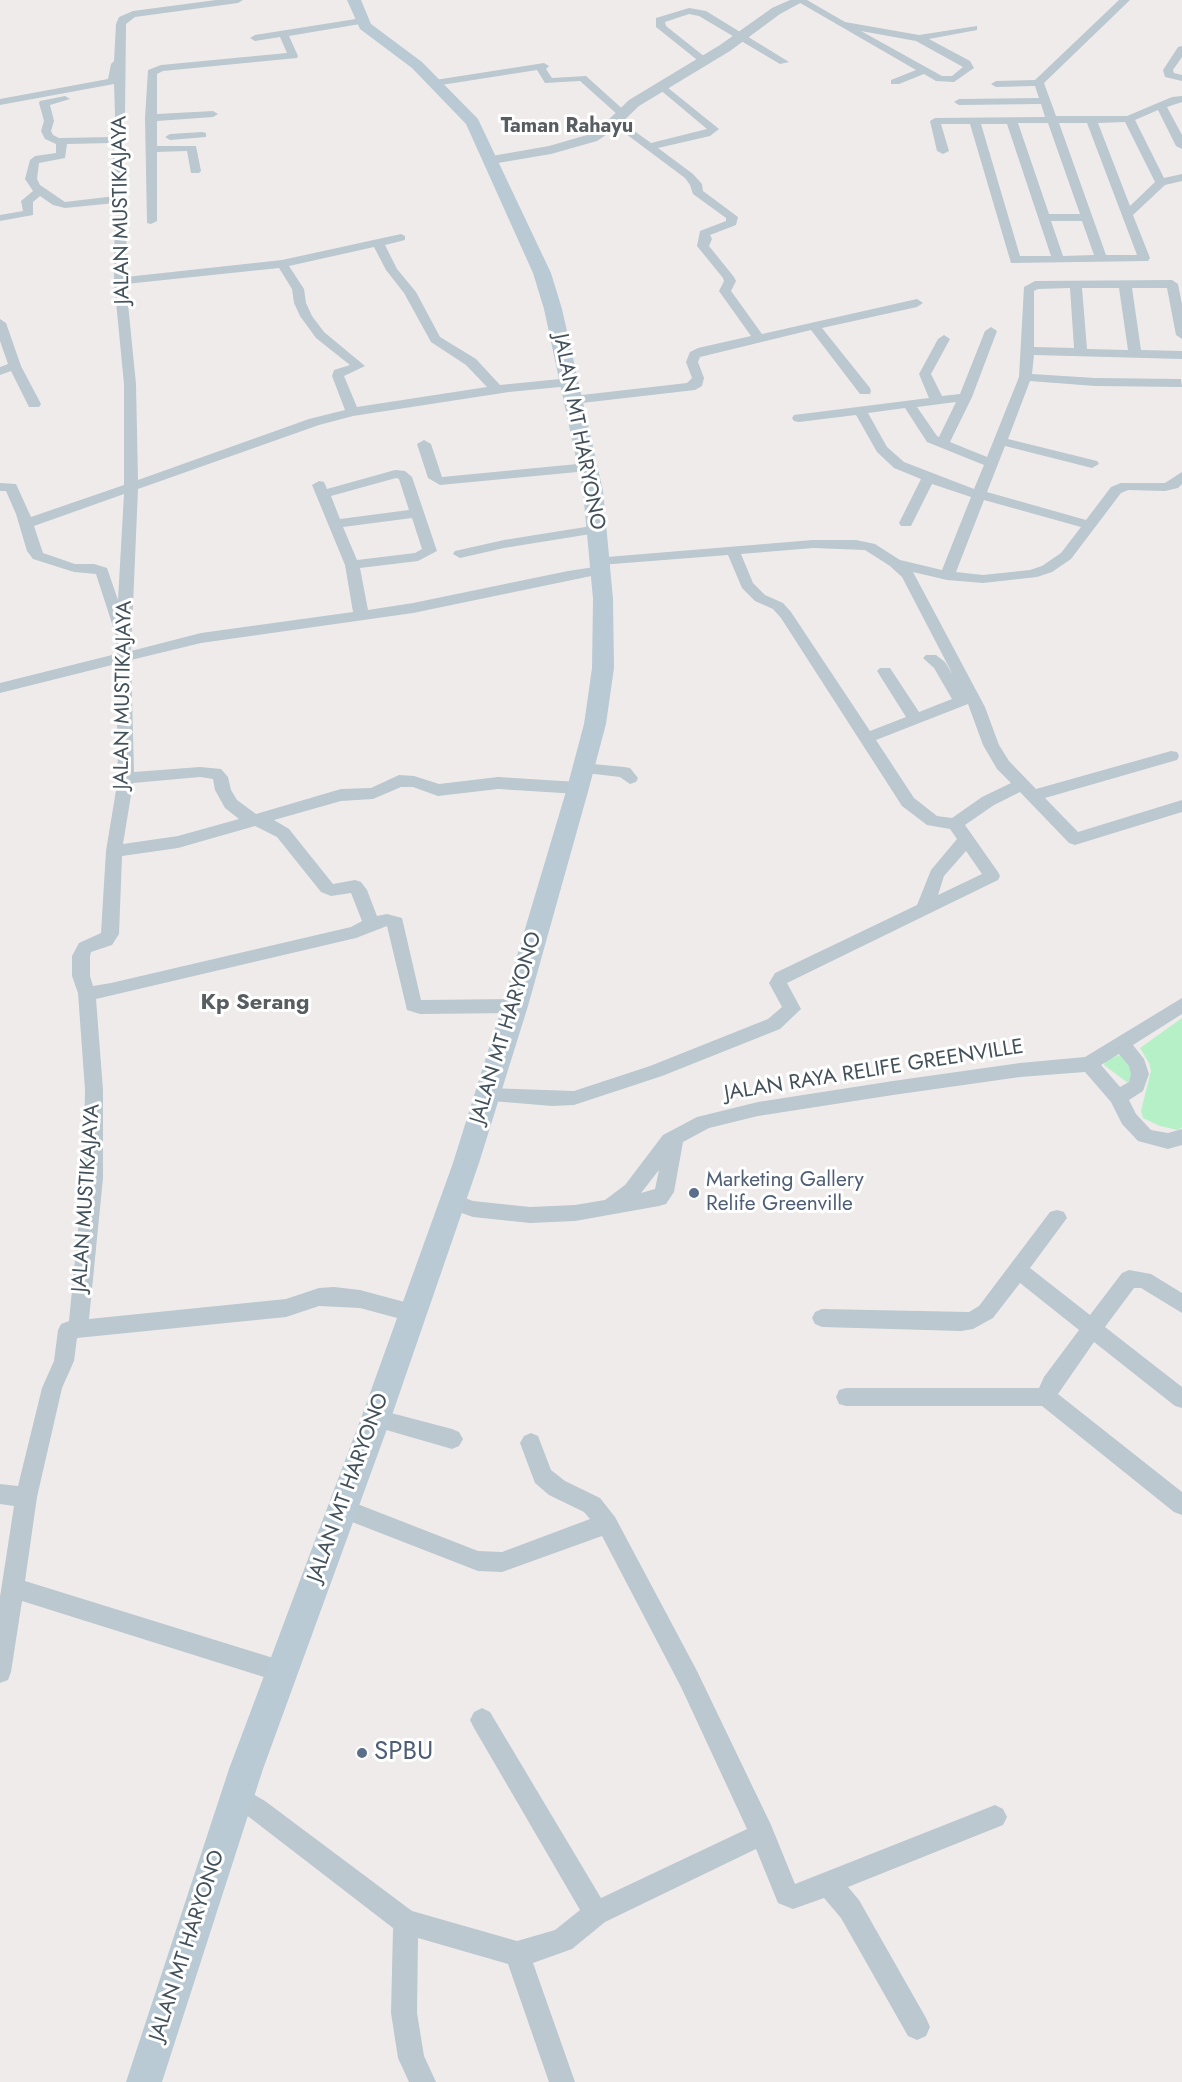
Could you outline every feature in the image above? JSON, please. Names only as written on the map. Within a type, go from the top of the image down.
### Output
[{"type":"main road","name":"JALAN MT HARYONO","points":[[144,2082],[237,1797],[466,1163],[515,1006],[581,778],[595,724],[603,668],[598,529],[572,391],[542,273],[492,160],[469,116],[417,65],[365,26],[358,11]]},
{"type":"street","points":[[130,0],[130,15]]},
{"type":"street","points":[[0,102],[113,81],[119,20],[130,15],[238,0]]},
{"type":"street","points":[[492,160],[568,146],[592,138],[634,103],[705,61],[776,11],[800,0],[842,25],[947,80],[954,79],[969,68],[966,63],[919,38],[842,25]]},
{"type":"street","points":[[1101,258],[1040,83],[1041,79],[1125,0]]},
{"type":"street","points":[[255,38],[284,34],[358,11]]},
{"type":"street","points":[[705,61],[661,27],[660,20],[689,11],[697,12],[784,63]]},
{"type":"street","name":"JALAN MUSTIKAJAYA","points":[[0,1672],[26,1497],[52,1388],[64,1361],[73,1329],[93,1178],[94,1090],[87,993],[81,976],[81,956],[85,948],[106,940],[110,934],[114,851],[126,778],[123,647],[132,487],[130,384],[120,281],[122,199],[117,140],[120,115],[122,24],[130,15]]},
{"type":"street","points":[[919,38],[973,28]]},
{"type":"street","points":[[151,221],[150,118],[153,70],[293,56],[284,34]]},
{"type":"street","points":[[1182,49],[1178,59],[1168,70],[1169,75],[1182,78]]},
{"type":"street","points":[[435,83],[542,66],[549,81],[582,78],[650,147],[689,176],[696,184],[698,192],[732,217],[732,223],[704,233],[706,239],[703,246],[730,280],[725,291],[759,338]]},
{"type":"street","points":[[895,82],[925,70]]},
{"type":"street","points":[[996,84],[1040,83]]},
{"type":"street","points":[[650,147],[706,134],[714,129],[662,86]]},
{"type":"street","points":[[78,87],[71,98],[44,103],[50,123],[46,131],[48,135],[54,140],[117,140]]},
{"type":"street","points":[[942,151],[934,121],[1129,118],[1182,99]]},
{"type":"street","points":[[959,102],[1045,101]]},
{"type":"street","points":[[1161,105],[1182,146]]},
{"type":"street","points":[[150,118],[213,114]]},
{"type":"street","points":[[1129,118],[1161,183]]},
{"type":"street","points":[[975,121],[1015,260],[1144,258],[1091,119]]},
{"type":"street","points":[[1012,121],[1059,259]]},
{"type":"street","points":[[150,144],[202,135]]},
{"type":"street","points":[[62,140],[61,156],[39,158],[34,162],[32,179],[40,191],[64,205],[122,199]]},
{"type":"street","points":[[150,144],[192,148],[195,171]]},
{"type":"street","points":[[1128,214],[1161,183],[1182,177]]},
{"type":"street","points":[[0,218],[28,213],[27,201],[40,191]]},
{"type":"street","points":[[1046,218],[1087,218]]},
{"type":"street","points":[[120,281],[282,264],[401,238]]},
{"type":"street","points":[[378,244],[392,270],[410,292],[435,339],[471,362],[497,390]]},
{"type":"street","points":[[282,264],[298,289],[300,303],[306,316],[320,335],[359,366],[339,373],[338,376],[352,412]]},
{"type":"street","points":[[1076,284],[1081,353]]},
{"type":"street","points":[[947,576],[1025,377],[1028,351],[1028,290],[1030,287],[1076,284],[1173,285],[1182,335]]},
{"type":"street","points":[[1125,284],[1135,354]]},
{"type":"street","points":[[26,524],[314,422],[352,412],[497,390],[572,391],[690,387],[697,383],[698,378],[692,362],[696,353],[917,303]]},
{"type":"street","points":[[0,323],[15,366],[34,404]]},
{"type":"street","points":[[814,326],[865,391]]},
{"type":"street","points":[[942,444],[991,331]]},
{"type":"street","points":[[937,400],[925,374],[944,339]]},
{"type":"street","points":[[1028,351],[1182,355]]},
{"type":"street","points":[[0,371],[15,366]]},
{"type":"street","points":[[1025,377],[1095,382],[1181,383]]},
{"type":"street","points":[[800,418],[964,397]]},
{"type":"street","points":[[909,404],[932,438],[990,463]]},
{"type":"street","points":[[860,410],[882,450],[899,465],[980,495],[1088,525]]},
{"type":"street","points":[[1001,441],[1092,464]]},
{"type":"street","points":[[424,444],[435,478],[440,481],[588,467]]},
{"type":"street","points":[[352,565],[427,554],[430,551],[405,477],[400,474],[321,489],[352,565],[361,614]]},
{"type":"street","points":[[895,563],[947,576],[983,579],[1032,574],[1047,569],[1066,556],[1116,490],[1126,486],[1165,487],[1173,485],[1182,476]]},
{"type":"street","points":[[906,523],[929,477]]},
{"type":"street","points":[[0,487],[11,487],[34,551],[38,556],[74,568],[94,568],[102,571],[123,647]]},
{"type":"street","points":[[335,524],[417,513]]},
{"type":"street","points":[[460,554],[598,529]]},
{"type":"street","points":[[0,688],[123,647],[412,608],[568,575],[600,566],[813,544],[856,544],[870,547],[895,563],[908,575],[966,699],[1003,765],[1075,839],[1182,806]]},
{"type":"street","points":[[733,551],[747,585],[753,593],[778,606],[786,615],[908,802],[933,821],[955,824],[988,801],[1171,756]]},
{"type":"street","points":[[931,658],[940,665],[966,699]]},
{"type":"street","points":[[885,671],[915,718]]},
{"type":"street","points":[[867,738],[966,699]]},
{"type":"street","points":[[114,851],[178,842],[341,795],[373,793],[399,781],[414,782],[438,790],[498,783],[581,778],[624,771],[630,778]]},
{"type":"street","points":[[126,778],[200,772],[215,773],[220,777],[223,790],[231,804],[254,819],[283,833],[327,888],[331,890],[355,886],[359,890],[367,917],[373,923]]},
{"type":"street","points":[[487,1095],[574,1098],[656,1071],[774,1024],[792,1009],[778,983],[781,978],[992,876],[955,824]]},
{"type":"street","points":[[925,907],[937,874],[966,840]]},
{"type":"street","points":[[87,993],[111,990],[356,932],[373,923],[387,920],[396,922],[413,1005],[420,1007],[515,1006]]},
{"type":"street","name":"JALAN RAYA RELIFE GREENVILLE","points":[[451,1201],[473,1209],[530,1215],[575,1213],[610,1207],[632,1191],[654,1160],[674,1138],[704,1122],[758,1109],[1020,1070],[1089,1064],[1182,1005]]},
{"type":"street","points":[[1118,1097],[1137,1086],[1140,1074],[1138,1064],[1122,1045]]},
{"type":"street","points":[[1089,1064],[1118,1097],[1129,1119],[1145,1136],[1168,1141],[1182,1137]]},
{"type":"street","points":[[610,1207],[659,1198],[668,1180],[674,1138]]},
{"type":"street","points":[[822,1318],[961,1322],[972,1320],[986,1312],[1057,1218]]},
{"type":"street","points":[[1019,1271],[1182,1399]]},
{"type":"street","points":[[1046,1397],[1051,1384],[1129,1279],[1144,1280],[1182,1304]]},
{"type":"street","points":[[73,1329],[286,1308],[319,1297],[334,1296],[360,1299],[412,1313]]},
{"type":"street","points":[[846,1397],[1046,1397],[1182,1506]]},
{"type":"street","points":[[375,1418],[452,1439]]},
{"type":"street","points":[[531,1443],[543,1476],[557,1488],[592,1505],[607,1524],[689,1679],[788,1894],[793,1897],[994,1817]]},
{"type":"street","points":[[0,1494],[26,1497]]},
{"type":"street","points":[[342,1508],[478,1561],[502,1563],[549,1543],[607,1524]]},
{"type":"street","points":[[14,1588],[282,1672]]},
{"type":"street","points":[[482,1720],[596,1913]]},
{"type":"street","points":[[237,1797],[406,1922],[517,1954],[563,1940],[596,1913],[762,1834]]},
{"type":"street","points":[[823,1885],[832,1888],[850,1909],[917,2027]]},
{"type":"street","points":[[406,1922],[404,2013],[411,2058],[423,2082]]},
{"type":"street","points":[[517,1954],[562,2082]]},
{"type":"green space","points":[[1182,1018],[1182,1127],[1178,1130],[1160,1126],[1143,1118],[1141,1111],[1151,1071],[1140,1048]]},
{"type":"green space","points":[[1120,1055],[1126,1058],[1135,1071],[1128,1083],[1104,1065],[1105,1061]]},
{"type":"place","name":"Marketing Gallery Relife Greenville","points":[[694,1193]]},
{"type":"place","name":"SPBU","points":[[362,1753]]},
{"type":"district","name":"Taman Rahayu","points":[[567,127]]},
{"type":"district","name":"Kp Serang","points":[[255,1004]]}]
